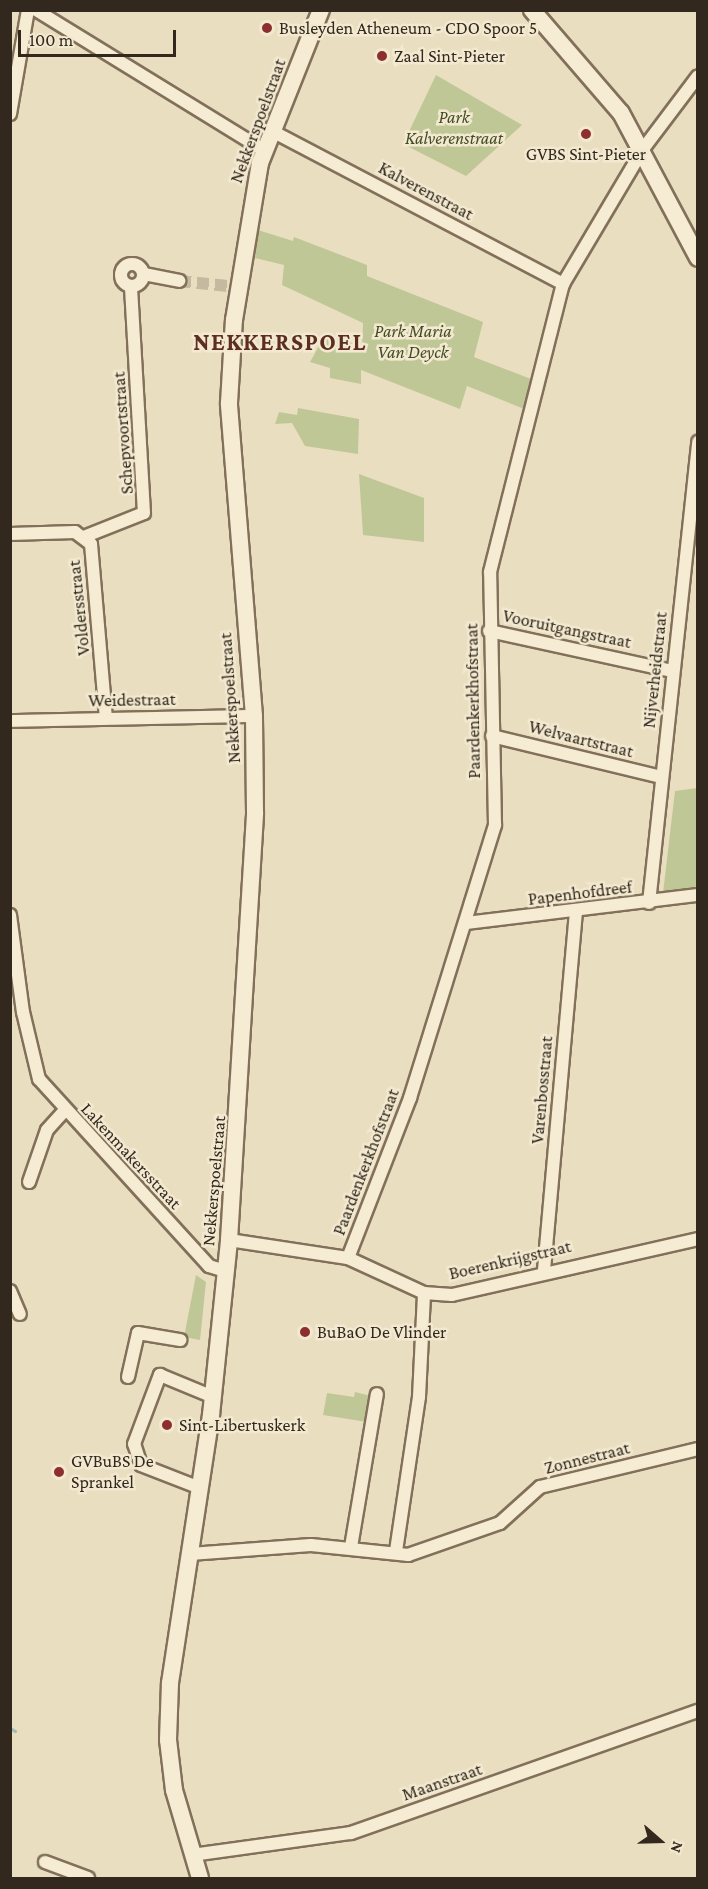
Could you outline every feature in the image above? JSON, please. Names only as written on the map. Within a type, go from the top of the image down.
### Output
[{"type":"main road","name":"Nekkerspoelstraat","points":[[200,1878],[192,1855],[168,1740],[170,1683],[213,1397],[229,1240],[249,929],[254,716],[229,403],[233,286],[247,216],[264,150],[321,10]]},
{"type":"main road","points":[[532,10],[621,113],[643,149],[698,258]]},
{"type":"street","points":[[10,114],[28,10]]},
{"type":"street","points":[[36,10],[264,150]]},
{"type":"street","name":"Paardenkerkhofstraat","points":[[348,1258],[410,1098],[495,825],[489,631],[490,572],[563,284],[643,149],[698,76]]},
{"type":"street","name":"Kalverenstraat","points":[[272,130],[563,284]]},
{"type":"street","name":"Schepvoortstraat","points":[[86,536],[144,513],[131,286],[121,277],[124,266],[138,265],[144,274],[179,281]]},
{"type":"street","points":[[131,286],[144,274]]},
{"type":"street","name":"Nijverheidstraat","points":[[649,903],[698,442]]},
{"type":"street","name":"Voldersstraat","points":[[10,534],[86,536],[106,718]]},
{"type":"street","name":"Vooruitgangstraat","points":[[489,631],[673,671]]},
{"type":"street","name":"Weidestraat","points":[[10,722],[254,716]]},
{"type":"street","name":"Welvaartstraat","points":[[492,736],[661,777]]},
{"type":"street","name":"Papenhofdreef","points":[[466,923],[576,913],[698,895]]},
{"type":"street","name":"Varenbosstraat","points":[[544,1270],[576,913]]},
{"type":"street","name":"Lakenmakersstraat","points":[[10,915],[32,1058],[39,1079],[64,1111],[209,1266],[225,1271]]},
{"type":"street","name":"Lakenmakersstraat","points":[[29,1182],[47,1130],[64,1111]]},
{"type":"street","name":"Boerenkrijgstraat","points":[[229,1240],[348,1258],[424,1293],[452,1294],[544,1270],[698,1239]]},
{"type":"street","points":[[10,1291],[20,1314]]},
{"type":"street","points":[[396,1551],[419,1397],[424,1293]]},
{"type":"street","points":[[128,1377],[138,1333],[180,1340]]},
{"type":"street","points":[[200,1488],[141,1465],[134,1443],[160,1375],[213,1397]]},
{"type":"street","points":[[351,1547],[376,1394]]},
{"type":"street","name":"Zonnestraat","points":[[190,1554],[291,1550],[311,1545],[396,1551],[408,1555],[500,1523],[540,1487],[698,1449]]},
{"type":"street","name":"Maanstraat","points":[[192,1855],[351,1833],[698,1711]]},
{"type":"street","points":[[45,1862],[88,1878]]},
{"type":"green space","name":"Park Kalverenstraat","points":[[436,75],[522,125],[466,176],[403,144]]},
{"type":"green space","name":"Park Maria Van Deyck","points":[[258,230],[293,241],[294,237],[367,265],[367,276],[483,322],[474,357],[531,379],[524,409],[467,386],[460,409],[361,370],[361,384],[330,378],[330,368],[310,362],[326,333],[362,347],[363,323],[282,285],[284,265],[255,258]]},
{"type":"green space","points":[[298,408],[359,419],[358,454],[305,446],[292,423],[275,424],[279,412],[297,415]]},
{"type":"green space","points":[[359,474],[424,498],[424,542],[363,535]]},
{"type":"green space","points":[[697,788],[697,888],[663,893],[675,791]]},
{"type":"green space","points":[[196,1275],[206,1282],[200,1340],[184,1337]]},
{"type":"green space","points":[[355,1392],[371,1396],[367,1422],[323,1415],[327,1393],[354,1397]]},
{"type":"waterway","points":[[10,1728],[15,1731]]},
{"type":"tunnel","points":[[179,281],[228,286]]},
{"type":"place","name":"Busleyden Atheneum - CDO Spoor 5","points":[[267,28]]},
{"type":"place","name":"Zaal Sint-Pieter","points":[[382,56]]},
{"type":"place","name":"GVBS Sint-Pieter","points":[[586,134]]},
{"type":"place","name":"BuBaO De Vlinder","points":[[305,1332]]},
{"type":"place","name":"Sint-Libertuskerk","points":[[167,1425]]},
{"type":"place","name":"GVBuBS De Sprankel","points":[[59,1472]]},
{"type":"district","name":"NEKKERSPOEL","points":[[280,342]]}]
